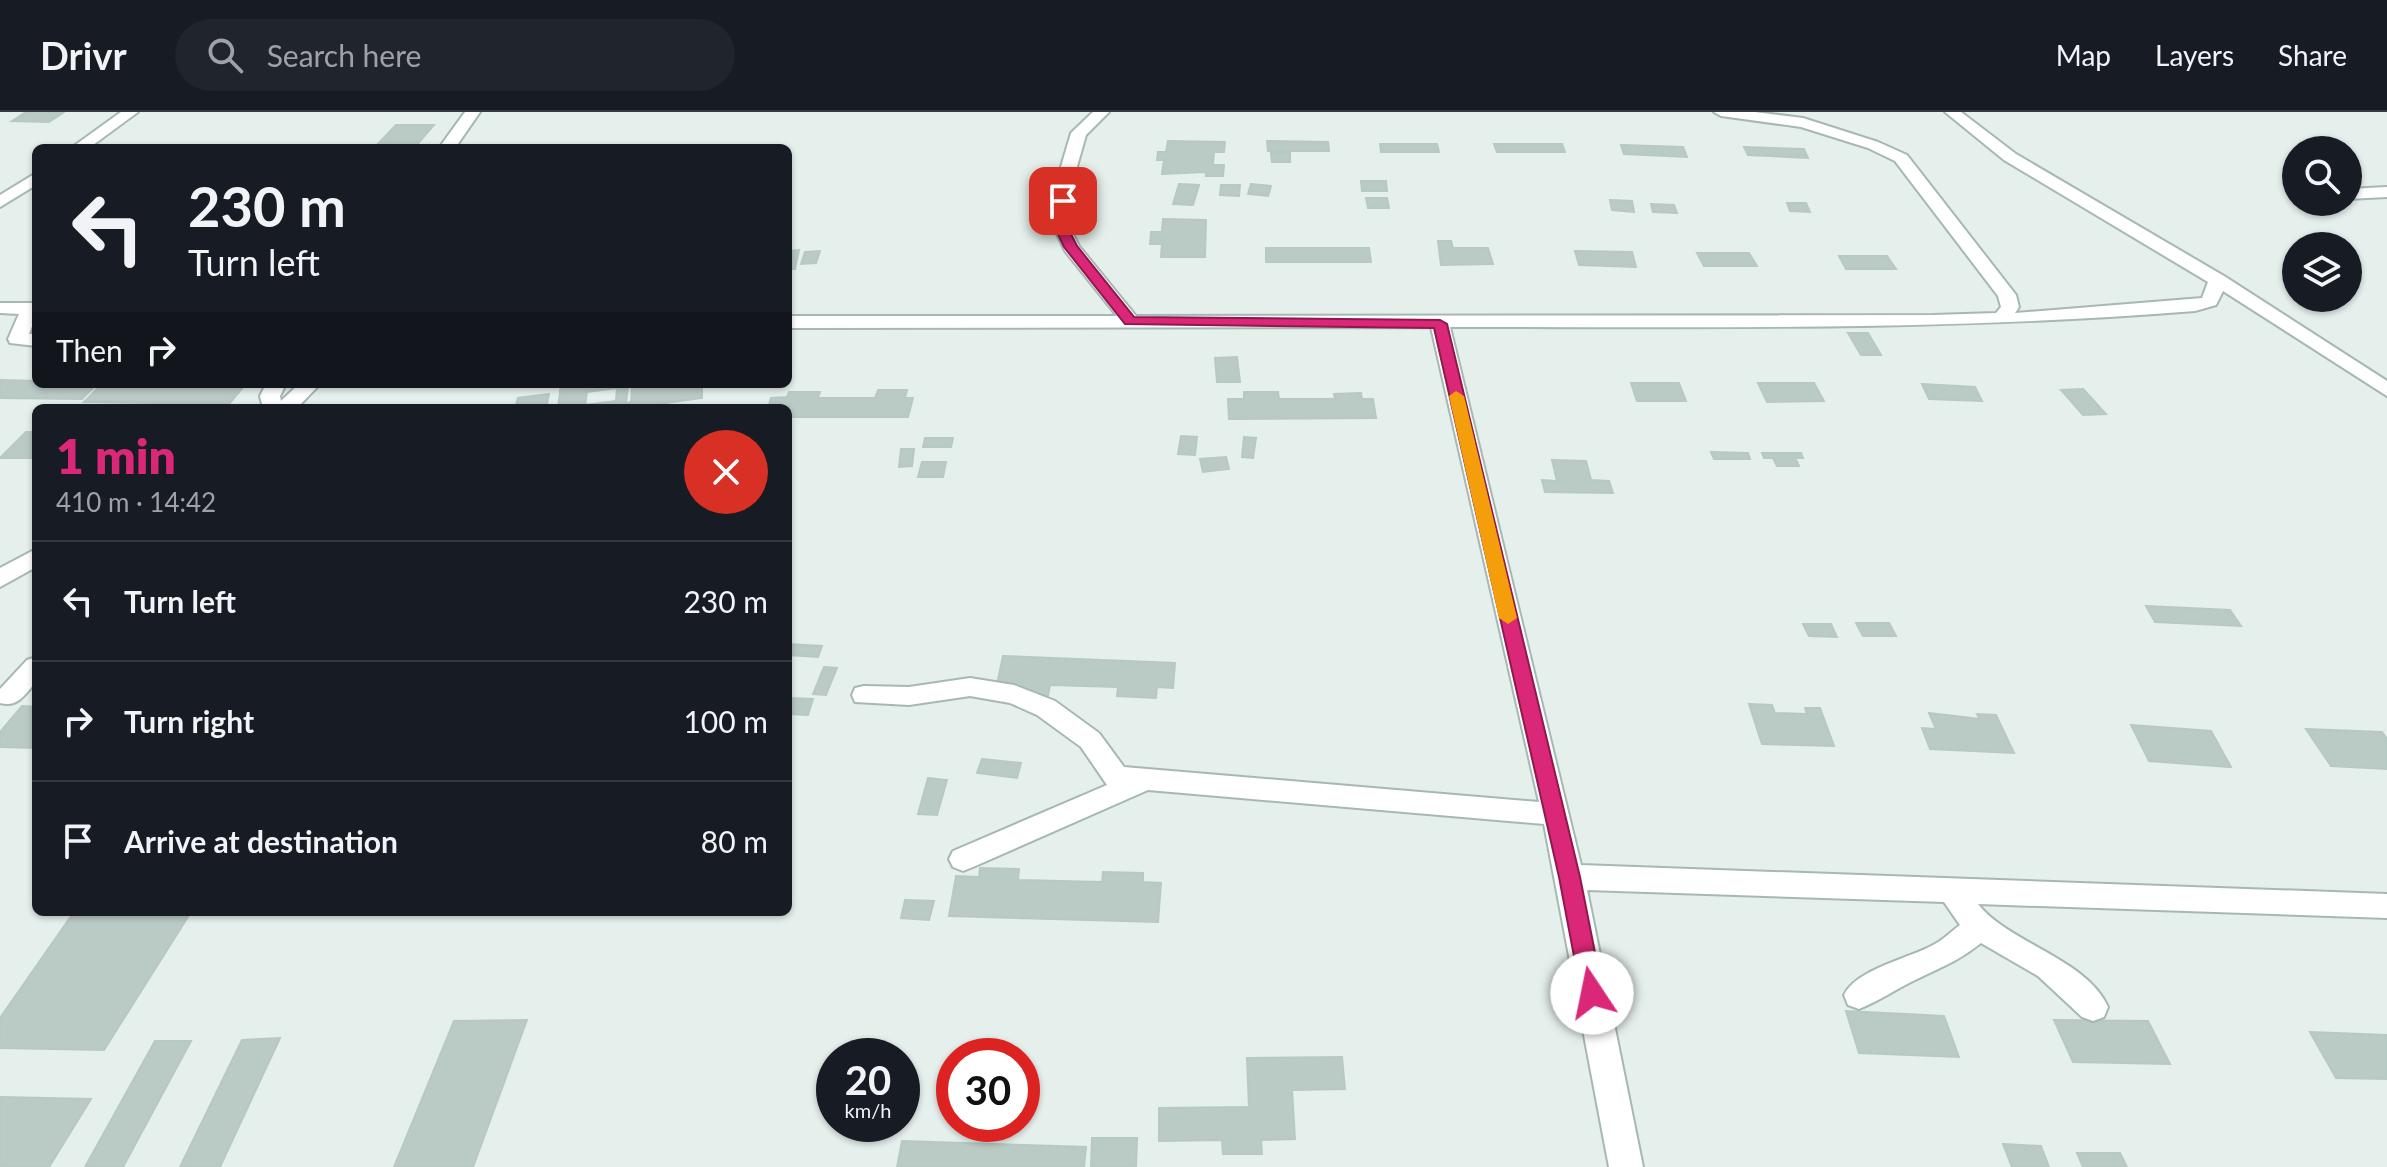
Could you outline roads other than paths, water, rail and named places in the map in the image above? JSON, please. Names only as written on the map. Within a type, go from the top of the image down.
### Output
[{"type":"street","points":[[85,144],[131,112]]},
{"type":"street","points":[[450,144],[473,112]]},
{"type":"street","points":[[1102,112],[1079,133],[1066,177],[1060,224],[1071,247],[1130,321]]},
{"type":"street","points":[[1721,112],[1803,123],[1873,145],[1901,158],[2007,295],[2010,307],[2001,319]]},
{"type":"street","points":[[1952,112],[2010,157],[2218,280],[2387,390]]},
{"type":"street","points":[[0,202],[32,181]]},
{"type":"street","points":[[2362,193],[2387,192]]},
{"type":"street","points":[[792,322],[1440,324],[2001,319],[2133,313],[2195,306],[2210,301],[2218,280]]},
{"type":"street","points":[[0,308],[32,309]]},
{"type":"street","points":[[32,311],[17,339],[32,340]]},
{"type":"street","points":[[1440,324],[1570,877],[1626,1167]]},
{"type":"street","points":[[290,404],[306,388]]},
{"type":"street","points":[[0,579],[32,559]]},
{"type":"street","points":[[9,696],[32,670]]},
{"type":"street","points":[[864,695],[909,696],[970,687],[1014,694],[1046,708],[1090,740],[1116,777],[1554,814]]},
{"type":"street","points":[[963,859],[1145,780]]},
{"type":"street","points":[[1570,877],[2387,906]]},
{"type":"street","points":[[1951,890],[1979,927],[2048,967],[2093,1007]]},
{"type":"street","points":[[1859,995],[1905,970],[1946,953],[1979,927]]}]
